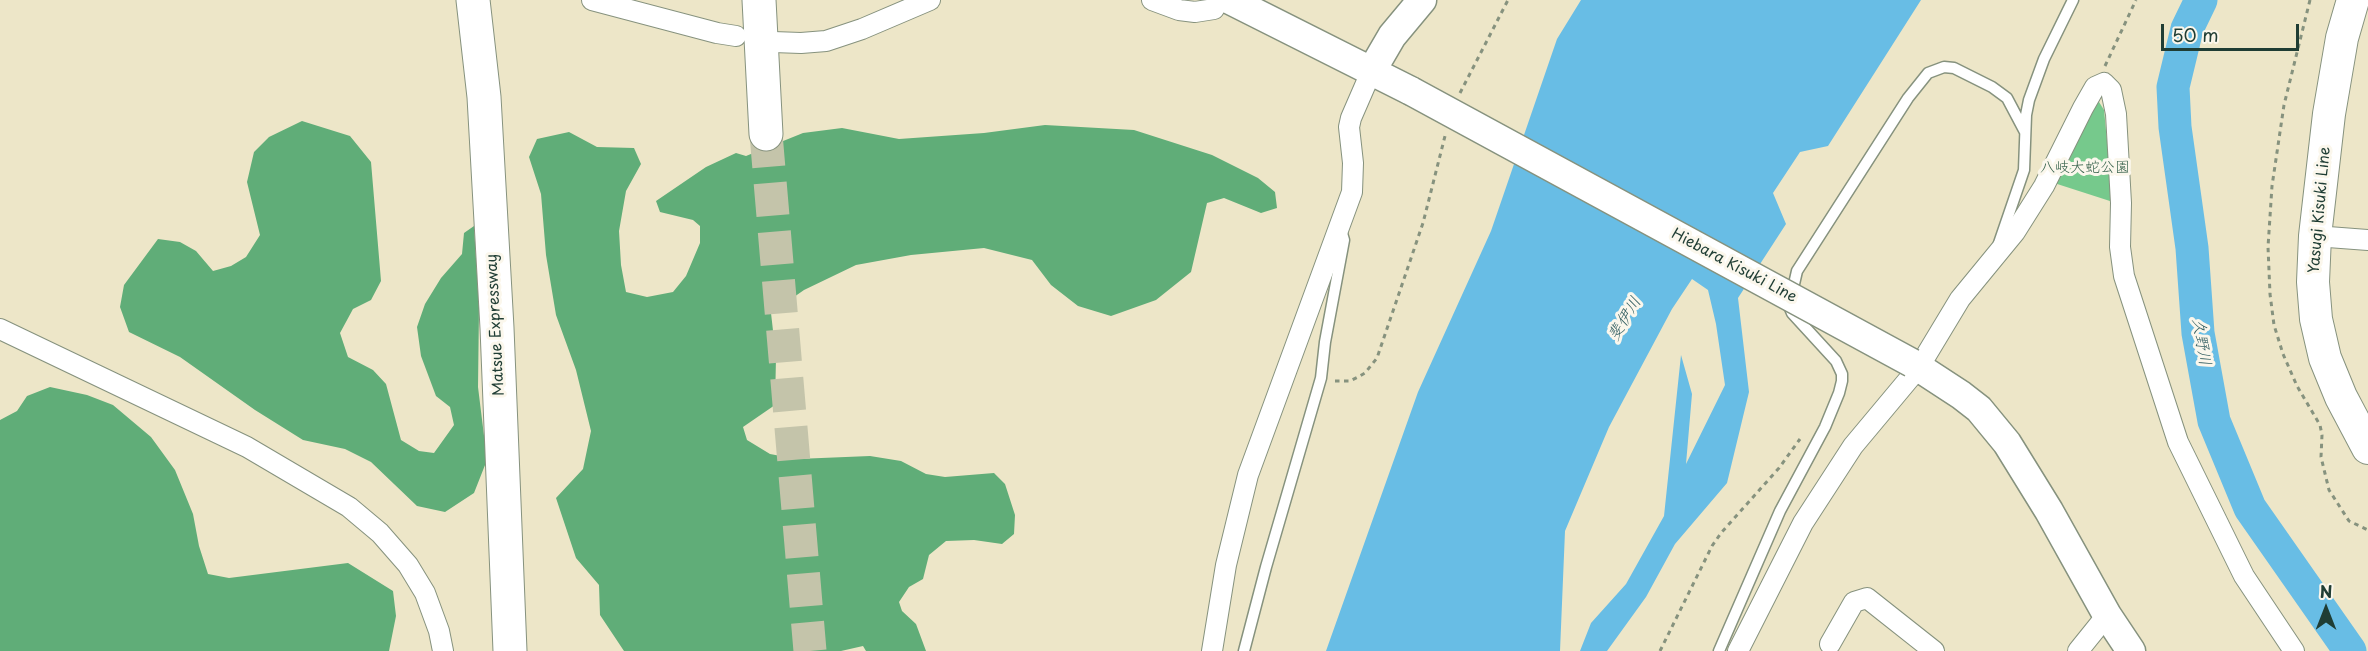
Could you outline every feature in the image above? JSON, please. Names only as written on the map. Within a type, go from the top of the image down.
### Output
[{"type":"highway","name":"Matsue Expressway","points":[[473,0],[484,97],[510,651]]},
{"type":"highway","points":[[759,0],[766,134]]},
{"type":"main road","name":"Hiebara Kisuki Line","points":[[1230,0],[1411,91],[1915,365],[1961,395],[1979,409],[2007,443],[2049,511],[2107,615],[2131,651]]},
{"type":"main road","points":[[1371,72],[1392,36],[1422,0]]},
{"type":"main road","name":"Yasugi Kisuki Line","points":[[2354,0],[2342,38],[2329,114],[2315,236],[2313,282],[2316,319],[2325,357],[2341,397],[2368,448]]},
{"type":"street","points":[[592,0],[736,36]]},
{"type":"street","points":[[773,42],[826,41],[862,29],[930,0]]},
{"type":"street","points":[[1152,0],[1179,10],[1195,12],[1214,9],[1219,0]]},
{"type":"street","points":[[1212,651],[1226,565],[1248,475],[1352,192],[1351,118],[1371,72]]},
{"type":"street","points":[[1738,651],[1803,523],[1853,446],[1915,365],[1960,299],[2015,232],[2044,186],[2095,87],[2104,84],[2111,90],[2116,114],[2121,203],[2120,247],[2124,276],[2178,442],[2244,576],[2294,651]]},
{"type":"street","points":[[2315,236],[2368,240]]},
{"type":"street","points":[[0,329],[247,447],[349,507],[380,533],[408,565],[425,593],[439,631],[443,651]]},
{"type":"street","points":[[1830,644],[1854,602],[1867,598],[1934,651]]},
{"type":"street","points":[[2078,651],[2107,615]]},
{"type":"lane","points":[[1994,257],[2024,170],[2029,100],[2044,59],[2073,0]]},
{"type":"lane","points":[[1719,651],[1780,511],[1825,427],[1842,381],[1842,374],[1836,361],[1792,313],[1789,306],[1797,271],[1908,98],[1928,73],[1944,67],[1954,68],[1992,87],[2007,98],[2025,132]]},
{"type":"lane","points":[[1244,651],[1321,378],[1325,342],[1344,240],[1344,235],[1339,228]]},
{"type":"path","points":[[1459,95],[1508,0]]},
{"type":"path","points":[[2095,87],[2136,0]]},
{"type":"path","points":[[1321,378],[1341,382],[1350,381],[1365,373],[1377,358],[1423,223],[1445,135]]},
{"type":"path","points":[[1660,651],[1721,532],[1772,477],[1805,432]]},
{"type":"green space","name":"八岐大蛇公園","points":[[2094,102],[2099,102],[2104,110],[2113,202],[2051,182]]},
{"type":"green space","points":[[302,121],[350,136],[371,162],[381,281],[371,300],[353,309],[340,333],[348,357],[373,370],[386,384],[401,440],[419,451],[434,453],[454,425],[450,407],[436,396],[421,356],[417,327],[425,304],[441,278],[462,254],[464,233],[474,226],[479,308],[478,387],[487,460],[474,493],[445,512],[417,506],[371,462],[345,449],[303,440],[255,410],[180,357],[129,332],[120,307],[124,285],[158,239],[180,242],[196,251],[213,271],[231,266],[246,257],[260,235],[247,182],[254,152],[269,137]]},
{"type":"green space","points":[[1045,125],[1134,130],[1212,155],[1258,178],[1275,192],[1277,208],[1261,213],[1224,198],[1207,203],[1191,272],[1156,300],[1111,316],[1078,306],[1051,285],[1032,260],[984,248],[911,255],[856,265],[804,290],[771,313],[776,357],[775,405],[743,427],[747,440],[770,454],[797,459],[870,456],[901,461],[926,474],[945,477],[994,473],[1005,484],[1015,515],[1014,534],[1002,544],[974,540],[946,541],[929,555],[923,579],[909,587],[899,602],[902,611],[916,624],[926,651],[866,651],[863,646],[841,651],[624,651],[600,615],[599,585],[576,558],[556,498],[583,469],[591,431],[576,370],[556,315],[546,255],[541,194],[529,157],[537,139],[569,132],[597,147],[634,148],[641,164],[626,191],[619,231],[621,265],[626,292],[647,297],[673,292],[686,276],[700,243],[700,226],[693,220],[660,212],[656,201],[706,167],[736,153],[746,156],[803,133],[842,128],[899,139],[984,133]]},
{"type":"green space","points":[[50,387],[87,395],[113,405],[151,437],[175,470],[193,514],[199,546],[208,574],[229,578],[348,563],[393,591],[396,616],[389,651],[0,651],[0,420],[17,411],[27,396]]},
{"type":"water","name":"斐伊川","points":[[1581,0],[1921,0],[1828,146],[1800,152],[1773,193],[1786,224],[1738,298],[1749,392],[1727,483],[1675,544],[1646,597],[1607,651],[1580,651],[1591,623],[1626,584],[1664,516],[1681,355],[1692,394],[1686,464],[1725,385],[1716,324],[1708,290],[1692,279],[1672,309],[1609,427],[1565,531],[1560,651],[1326,651],[1418,392],[1491,231],[1557,39]]},
{"type":"waterway","name":"久野川","points":[[2201,0],[2187,29],[2173,87],[2175,127],[2192,248],[2198,333],[2214,421],[2250,508],[2350,651]]},
{"type":"tunnel","points":[[766,134],[810,651]]}]
